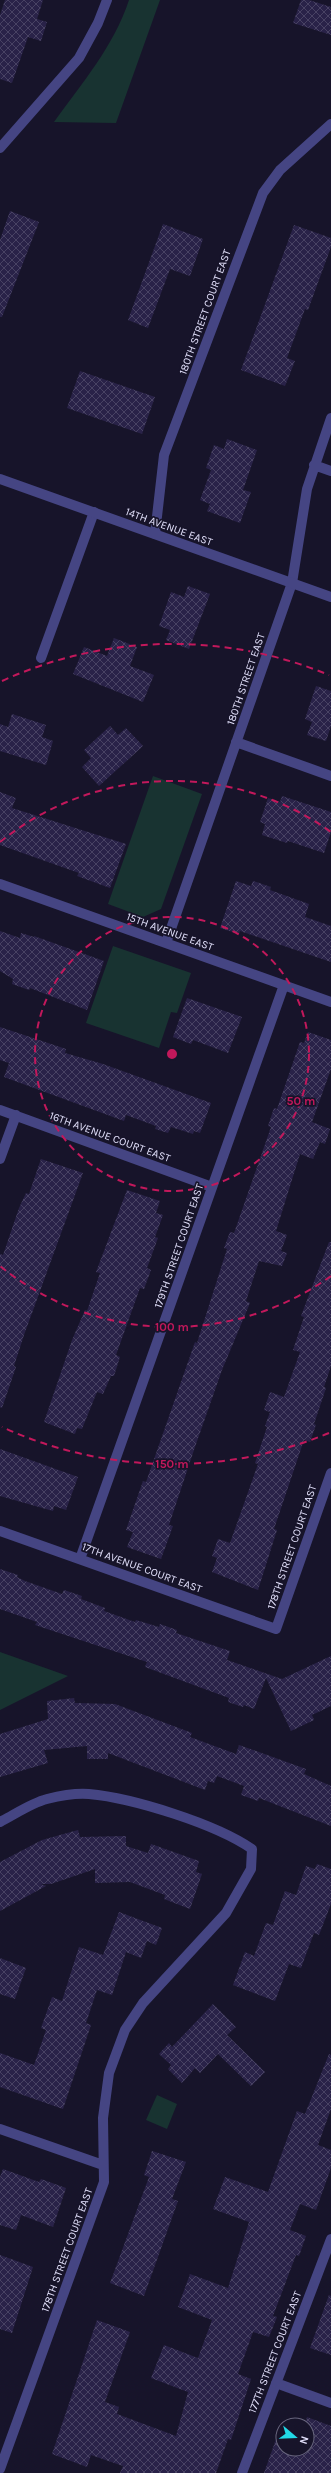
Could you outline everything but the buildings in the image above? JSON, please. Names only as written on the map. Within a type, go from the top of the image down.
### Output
[{"type":"street","points":[[0,148],[79,58],[98,23],[107,0]]},
{"type":"street","name":"180TH STREET COURT EAST","points":[[155,534],[164,455],[263,193],[280,170],[331,124]]},
{"type":"street","name":"180TH STREET EAST","points":[[166,943],[292,583],[306,496],[314,465],[331,418]]},
{"type":"street","points":[[314,465],[331,471]]},
{"type":"street","name":"14TH AVENUE EAST","points":[[0,479],[331,597]]},
{"type":"street","points":[[41,658],[94,512]]},
{"type":"street","points":[[236,742],[331,776]]},
{"type":"street","name":"15TH AVENUE EAST","points":[[0,884],[331,1002]]},
{"type":"street","name":"179TH STREET COURT EAST","points":[[80,1559],[284,986]]},
{"type":"street","name":"16TH AVENUE COURT EAST","points":[[0,1110],[212,1187]]},
{"type":"street","points":[[0,1159],[16,1115]]},
{"type":"street","name":"178TH STREET COURT EAST","points":[[276,1629],[331,1472]]},
{"type":"street","name":"17TH AVENUE COURT EAST","points":[[0,1531],[276,1629]]},
{"type":"street","name":"178TH STREET COURT EAST","points":[[0,1822],[46,1799],[87,1794],[135,1802],[219,1831],[238,1839],[252,1849],[253,1861],[243,1886],[226,1913],[144,2003],[125,2030],[109,2073],[103,2118],[104,2182],[0,2469]]},
{"type":"street","points":[[0,2129],[104,2165]]},
{"type":"street","name":"177TH STREET COURT EAST","points":[[242,2473],[331,2239]]},
{"type":"street","points":[[276,2383],[331,2403]]},
{"type":"green space","points":[[129,0],[160,0],[116,123],[54,122],[106,49],[123,17]]},
{"type":"green space","points":[[153,776],[202,794],[161,909],[143,917],[108,904]]},
{"type":"green space","points":[[113,946],[191,973],[177,1013],[171,1012],[159,1048],[86,1023]]},
{"type":"green space","points":[[0,1652],[68,1676],[0,1710]]},
{"type":"green space","points":[[157,2095],[177,2104],[167,2129],[146,2120]]}]
